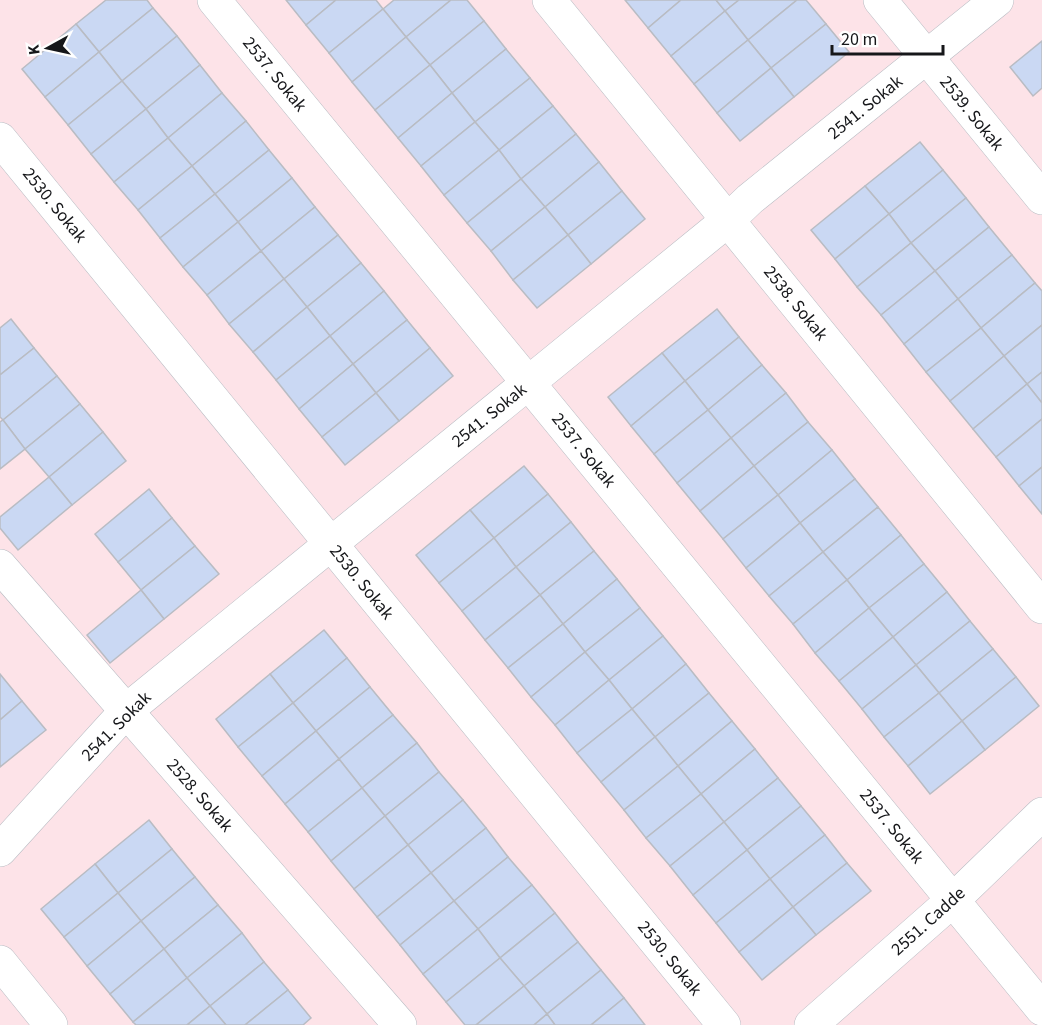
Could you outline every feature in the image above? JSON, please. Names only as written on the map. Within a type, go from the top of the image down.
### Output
[{"type":"street","name":"2537. Sokak","points":[[214,0],[1042,1009]]},
{"type":"street","name":"2538. Sokak","points":[[549,0],[1042,607]]},
{"type":"street","name":"2539. Sokak","points":[[880,0],[1042,198]]},
{"type":"street","name":"2541. Sokak","points":[[0,850],[127,710],[728,220],[750,199],[997,0]]},
{"type":"street","name":"2530. Sokak","points":[[0,139],[724,1025]]},
{"type":"street","name":"2528. Sokak","points":[[0,566],[400,1025]]},
{"type":"street","name":"2551. Cadde","points":[[811,1025],[953,900],[1042,814]]},
{"type":"street","points":[[0,962],[51,1025]]},
{"type":"shaded area","points":[[0,0],[1042,0],[1042,1025],[0,1025]]},
{"type":"building","points":[[106,0],[147,0],[153,8],[99,52],[76,24]]},
{"type":"building","points":[[286,0],[336,0],[306,25]]},
{"type":"building","points":[[336,0],[376,0],[383,9],[329,53],[306,25]]},
{"type":"building","points":[[394,0],[451,0],[406,37],[383,9]]},
{"type":"building","points":[[451,0],[467,0],[484,21],[430,65],[406,37]]},
{"type":"building","points":[[625,0],[681,0],[648,28]]},
{"type":"building","points":[[681,0],[716,0],[725,11],[671,56],[648,28]]},
{"type":"building","points":[[716,0],[739,0],[725,11]]},
{"type":"building","points":[[739,0],[797,0],[748,40],[725,11]]},
{"type":"building","points":[[797,0],[806,0],[826,24],[771,68],[748,40]]},
{"type":"building","points":[[153,8],[177,36],[122,81],[99,52]]},
{"type":"building","points":[[383,9],[406,37],[352,82],[329,53]]},
{"type":"building","points":[[725,11],[748,40],[694,84],[671,56]]},
{"type":"building","points":[[484,21],[506,49],[452,93],[430,65]]},
{"type":"building","points":[[76,24],[99,52],[45,97],[22,69]]},
{"type":"building","points":[[826,24],[849,52],[794,97],[771,68]]},
{"type":"building","points":[[177,36],[200,65],[146,109],[122,81]]},
{"type":"building","points":[[406,37],[430,65],[375,110],[352,82]]},
{"type":"building","points":[[748,40],[771,68],[717,113],[694,84]]},
{"type":"building","points":[[1042,41],[1042,88],[1033,96],[1010,67]]},
{"type":"building","points":[[506,49],[530,78],[475,122],[452,93]]},
{"type":"building","points":[[99,52],[122,81],[68,125],[45,97]]},
{"type":"building","points":[[200,65],[222,93],[168,138],[146,109]]},
{"type":"building","points":[[430,65],[452,93],[398,138],[375,110]]},
{"type":"building","points":[[771,68],[794,97],[740,141],[717,113]]},
{"type":"building","points":[[530,78],[553,106],[499,150],[475,122]]},
{"type":"building","points":[[122,81],[146,109],[91,154],[68,125]]},
{"type":"building","points":[[222,93],[246,121],[192,166],[168,138]]},
{"type":"building","points":[[452,93],[475,122],[421,166],[398,138]]},
{"type":"building","points":[[553,106],[576,134],[521,179],[499,150]]},
{"type":"building","points":[[146,109],[168,138],[114,182],[91,154]]},
{"type":"building","points":[[246,121],[269,150],[215,194],[192,166]]},
{"type":"building","points":[[475,122],[499,150],[444,195],[421,166]]},
{"type":"building","points":[[576,134],[599,162],[545,207],[521,179]]},
{"type":"building","points":[[168,138],[192,166],[138,210],[114,182]]},
{"type":"building","points":[[920,142],[943,170],[889,214],[865,186]]},
{"type":"building","points":[[269,150],[292,178],[238,222],[215,194]]},
{"type":"building","points":[[499,150],[521,179],[467,223],[444,195]]},
{"type":"building","points":[[599,162],[622,191],[568,235],[545,207]]},
{"type":"building","points":[[192,166],[215,194],[160,238],[138,210]]},
{"type":"building","points":[[943,170],[966,198],[911,243],[889,214]]},
{"type":"building","points":[[292,178],[315,207],[261,251],[238,222]]},
{"type":"building","points":[[521,179],[545,207],[491,251],[467,223]]},
{"type":"building","points":[[865,186],[889,214],[835,259],[811,230]]},
{"type":"building","points":[[622,191],[645,219],[591,264],[568,235]]},
{"type":"building","points":[[215,194],[238,222],[183,267],[160,238]]},
{"type":"building","points":[[966,198],[989,227],[935,271],[911,243]]},
{"type":"building","points":[[315,207],[338,235],[284,279],[261,251]]},
{"type":"building","points":[[545,207],[568,235],[513,280],[491,251]]},
{"type":"building","points":[[889,214],[911,243],[857,287],[835,259]]},
{"type":"building","points":[[238,222],[261,251],[207,295],[183,267]]},
{"type":"building","points":[[989,227],[1012,255],[958,299],[935,271]]},
{"type":"building","points":[[338,235],[361,263],[307,307],[284,279]]},
{"type":"building","points":[[568,235],[591,264],[537,308],[513,280]]},
{"type":"building","points":[[911,243],[935,271],[881,315],[857,287]]},
{"type":"building","points":[[261,251],[284,279],[229,324],[207,295]]},
{"type":"building","points":[[1012,255],[1035,283],[981,328],[958,299]]},
{"type":"building","points":[[361,263],[384,291],[330,336],[307,307]]},
{"type":"building","points":[[935,271],[958,299],[904,344],[881,315]]},
{"type":"building","points":[[284,279],[307,307],[253,352],[229,324]]},
{"type":"building","points":[[1035,283],[1042,291],[1042,325],[1004,356],[981,328]]},
{"type":"building","points":[[384,291],[407,320],[353,364],[330,336]]},
{"type":"building","points":[[958,299],[981,328],[926,372],[904,344]]},
{"type":"building","points":[[307,307],[330,336],[276,380],[253,352]]},
{"type":"building","points":[[717,309],[739,337],[685,381],[662,353]]},
{"type":"building","points":[[11,319],[34,348],[0,375],[0,328]]},
{"type":"building","points":[[407,320],[430,348],[376,393],[353,364]]},
{"type":"building","points":[[1042,325],[1042,372],[1027,384],[1004,356]]},
{"type":"building","points":[[981,328],[1004,356],[950,401],[926,372]]},
{"type":"building","points":[[330,336],[353,364],[299,409],[276,380]]},
{"type":"building","points":[[739,337],[762,365],[708,410],[685,381]]},
{"type":"building","points":[[34,348],[57,376],[3,420],[0,417],[0,375]]},
{"type":"building","points":[[430,348],[453,376],[399,421],[376,393]]},
{"type":"building","points":[[662,353],[685,381],[631,426],[608,397]]},
{"type":"building","points":[[1004,356],[1027,384],[973,429],[950,401]]},
{"type":"building","points":[[353,364],[376,393],[322,437],[299,409]]},
{"type":"building","points":[[762,365],[786,393],[731,438],[708,410]]},
{"type":"building","points":[[1042,372],[1042,403],[1027,384]]},
{"type":"building","points":[[57,376],[80,404],[25,449],[3,420]]},
{"type":"building","points":[[685,381],[708,410],[654,454],[631,426]]},
{"type":"building","points":[[1027,384],[1042,403],[1042,419],[996,457],[973,429]]},
{"type":"building","points":[[376,393],[399,421],[345,465],[322,437]]},
{"type":"building","points":[[786,393],[808,422],[754,466],[731,438]]},
{"type":"building","points":[[80,404],[103,432],[49,477],[25,449]]},
{"type":"building","points":[[708,410],[731,438],[677,483],[654,454]]},
{"type":"building","points":[[1042,419],[1042,467],[1019,486],[996,457]]},
{"type":"building","points":[[3,420],[25,449],[0,469],[0,422]]},
{"type":"building","points":[[808,422],[832,450],[778,495],[754,466]]},
{"type":"building","points":[[103,432],[126,461],[72,505],[49,477]]},
{"type":"building","points":[[731,438],[754,466],[700,511],[677,483]]},
{"type":"building","points":[[832,450],[855,479],[800,523],[778,495]]},
{"type":"building","points":[[524,466],[548,494],[494,538],[470,510]]},
{"type":"building","points":[[754,466],[778,495],[723,539],[700,511]]},
{"type":"building","points":[[1042,467],[1042,514],[1019,486]]},
{"type":"building","points":[[49,477],[72,505],[18,550],[0,528],[0,517]]},
{"type":"building","points":[[855,479],[878,507],[823,552],[800,523]]},
{"type":"building","points":[[149,489],[172,518],[118,562],[95,534]]},
{"type":"building","points":[[548,494],[571,522],[516,567],[494,538]]},
{"type":"building","points":[[778,495],[800,523],[746,568],[723,539]]},
{"type":"building","points":[[878,507],[901,535],[847,580],[823,552]]},
{"type":"building","points":[[470,510],[494,538],[439,583],[416,555]]},
{"type":"building","points":[[172,518],[195,546],[141,590],[118,562]]},
{"type":"building","points":[[571,522],[594,551],[540,595],[516,567]]},
{"type":"building","points":[[800,523],[823,552],[769,596],[746,568]]},
{"type":"building","points":[[901,535],[924,564],[869,608],[847,580]]},
{"type":"building","points":[[494,538],[516,567],[462,611],[439,583]]},
{"type":"building","points":[[195,546],[219,574],[164,619],[141,590]]},
{"type":"building","points":[[594,551],[617,579],[563,624],[540,595]]},
{"type":"building","points":[[823,552],[847,580],[793,624],[769,596]]},
{"type":"building","points":[[924,564],[947,592],[893,637],[869,608]]},
{"type":"building","points":[[516,567],[540,595],[485,640],[462,611]]},
{"type":"building","points":[[617,579],[640,608],[585,652],[563,624]]},
{"type":"building","points":[[847,580],[869,608],[815,653],[793,624]]},
{"type":"building","points":[[141,590],[164,619],[110,663],[87,635]]},
{"type":"building","points":[[947,592],[970,621],[916,665],[893,637]]},
{"type":"building","points":[[540,595],[563,624],[508,668],[485,640]]},
{"type":"building","points":[[640,608],[663,636],[609,680],[585,652]]},
{"type":"building","points":[[869,608],[893,637],[839,681],[815,653]]},
{"type":"building","points":[[970,621],[993,649],[939,693],[916,665]]},
{"type":"building","points":[[563,624],[585,652],[531,697],[508,668]]},
{"type":"building","points":[[324,630],[347,658],[293,703],[270,674]]},
{"type":"building","points":[[663,636],[686,664],[632,709],[609,680]]},
{"type":"building","points":[[893,637],[916,665],[862,709],[839,681]]},
{"type":"building","points":[[993,649],[1016,677],[962,721],[939,693]]},
{"type":"building","points":[[585,652],[609,680],[555,725],[531,697]]},
{"type":"building","points":[[347,658],[370,687],[316,731],[293,703]]},
{"type":"building","points":[[686,664],[709,693],[655,737],[632,709]]},
{"type":"building","points":[[916,665],[939,693],[884,737],[862,709]]},
{"type":"building","points":[[0,674],[22,701],[0,720]]},
{"type":"building","points":[[270,674],[293,703],[238,747],[216,719]]},
{"type":"building","points":[[1016,677],[1039,706],[985,750],[962,721]]},
{"type":"building","points":[[609,680],[632,709],[577,753],[555,725]]},
{"type":"building","points":[[370,687],[393,715],[339,759],[316,731]]},
{"type":"building","points":[[709,693],[732,721],[678,766],[655,737]]},
{"type":"building","points":[[939,693],[962,721],[908,766],[884,737]]},
{"type":"building","points":[[22,701],[46,730],[0,767],[0,720]]},
{"type":"building","points":[[293,703],[316,731],[262,776],[238,747]]},
{"type":"building","points":[[632,709],[655,737],[601,782],[577,753]]},
{"type":"building","points":[[393,715],[417,743],[362,788],[339,759]]},
{"type":"building","points":[[732,721],[755,749],[701,794],[678,766]]},
{"type":"building","points":[[962,721],[985,750],[930,794],[908,766]]},
{"type":"building","points":[[316,731],[339,759],[285,804],[262,776]]},
{"type":"building","points":[[655,737],[678,766],[624,810],[601,782]]},
{"type":"building","points":[[417,743],[439,772],[385,816],[362,788]]},
{"type":"building","points":[[755,749],[778,778],[724,822],[701,794]]},
{"type":"building","points":[[339,759],[362,788],[308,832],[285,804]]},
{"type":"building","points":[[678,766],[701,794],[646,838],[624,810]]},
{"type":"building","points":[[439,772],[463,800],[408,845],[385,816]]},
{"type":"building","points":[[778,778],[801,806],[747,850],[724,822]]},
{"type":"building","points":[[362,788],[385,816],[331,861],[308,832]]},
{"type":"building","points":[[701,794],[724,822],[670,866],[646,838]]},
{"type":"building","points":[[463,800],[486,828],[431,873],[408,845]]},
{"type":"building","points":[[801,806],[825,835],[770,879],[747,850]]},
{"type":"building","points":[[385,816],[408,845],[354,889],[331,861]]},
{"type":"building","points":[[149,820],[172,849],[118,893],[95,864]]},
{"type":"building","points":[[724,822],[747,850],[693,895],[670,866]]},
{"type":"building","points":[[486,828],[508,857],[454,901],[431,873]]},
{"type":"building","points":[[825,835],[847,863],[793,907],[770,879]]},
{"type":"building","points":[[408,845],[431,873],[377,917],[354,889]]},
{"type":"building","points":[[172,849],[195,877],[141,921],[118,893]]},
{"type":"building","points":[[747,850],[770,879],[716,923],[693,895]]},
{"type":"building","points":[[508,857],[532,885],[478,929],[454,901]]},
{"type":"building","points":[[847,863],[871,891],[816,935],[793,907]]},
{"type":"building","points":[[95,864],[118,893],[64,937],[41,909]]},
{"type":"building","points":[[431,873],[454,901],[400,945],[377,917]]},
{"type":"building","points":[[195,877],[218,905],[164,949],[141,921]]},
{"type":"building","points":[[770,879],[793,907],[739,952],[716,923]]},
{"type":"building","points":[[532,885],[555,913],[500,958],[478,929]]},
{"type":"building","points":[[118,893],[141,921],[87,966],[64,937]]},
{"type":"building","points":[[454,901],[478,929],[423,974],[400,945]]},
{"type":"building","points":[[218,905],[242,933],[187,978],[164,949]]},
{"type":"building","points":[[793,907],[816,935],[762,980],[739,952]]},
{"type":"building","points":[[555,913],[578,942],[524,986],[500,958]]},
{"type":"building","points":[[141,921],[164,949],[110,994],[87,966]]},
{"type":"building","points":[[478,929],[500,958],[446,1002],[423,974]]},
{"type":"building","points":[[242,933],[264,962],[210,1006],[187,978]]},
{"type":"building","points":[[578,942],[601,970],[547,1014],[524,986]]},
{"type":"building","points":[[164,949],[187,978],[133,1022],[110,994]]},
{"type":"building","points":[[500,958],[524,986],[476,1025],[465,1025],[446,1002]]},
{"type":"building","points":[[264,962],[288,990],[245,1025],[226,1025],[210,1006]]},
{"type":"building","points":[[601,970],[624,998],[591,1025],[555,1025],[547,1014]]},
{"type":"building","points":[[187,978],[210,1006],[187,1025],[136,1025],[133,1022]]},
{"type":"building","points":[[524,986],[547,1014],[534,1025],[476,1025]]},
{"type":"building","points":[[288,990],[311,1018],[303,1025],[245,1025]]},
{"type":"building","points":[[624,998],[645,1025],[591,1025]]},
{"type":"building","points":[[210,1006],[226,1025],[187,1025]]},
{"type":"building","points":[[547,1014],[555,1025],[534,1025]]}]
